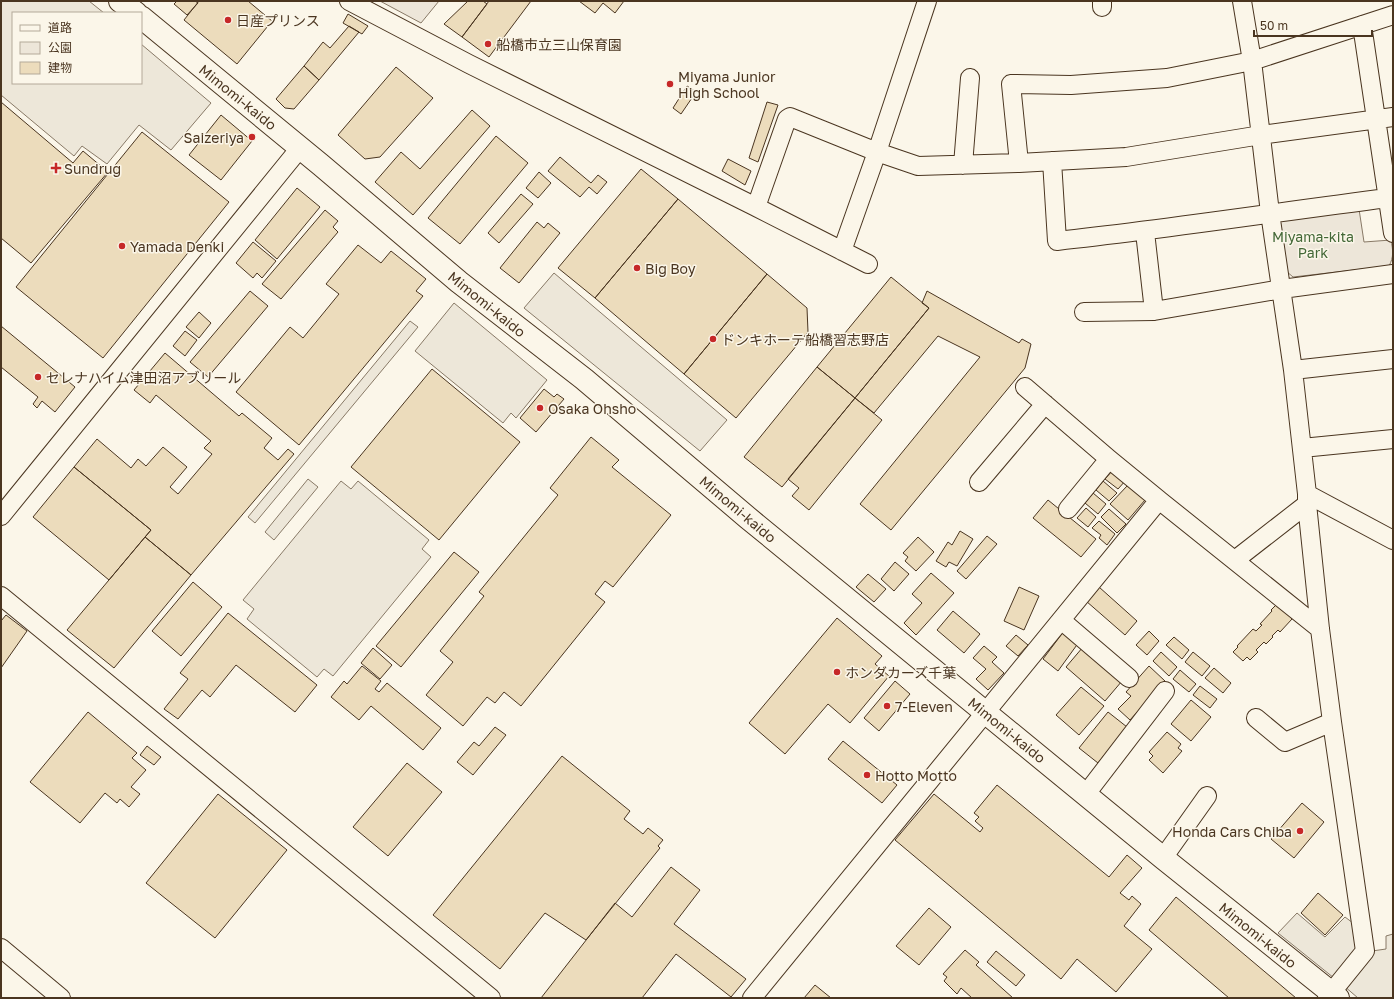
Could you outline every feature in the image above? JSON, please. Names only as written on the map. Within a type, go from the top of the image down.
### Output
[{"type":"main road","points":[[120,1],[135,12]]},
{"type":"main road","name":"Mimomi-kaido","points":[[142,19],[300,148],[459,282],[584,379],[748,518],[1332,996]]},
{"type":"street","points":[[349,1],[469,64],[868,264]]},
{"type":"street","points":[[842,251],[878,152],[927,1]]},
{"type":"street","points":[[1242,1],[1252,61],[1270,213],[1293,370],[1320,629],[1332,722],[1365,951],[1332,996]]},
{"type":"street","points":[[1019,163],[1011,84],[1071,85],[1167,78],[1252,61],[1382,21],[1388,198],[1393,233]]},
{"type":"street","points":[[963,165],[970,78]]},
{"type":"street","points":[[756,207],[786,119],[790,117],[878,152],[918,166],[1019,163],[1126,156],[1385,118]]},
{"type":"street","points":[[1,516],[300,148]]},
{"type":"street","points":[[1052,161],[1057,241],[1145,232],[1270,213],[1388,198]]},
{"type":"street","points":[[1145,232],[1154,311]]},
{"type":"street","points":[[1084,312],[1154,311],[1282,289],[1393,274]]},
{"type":"street","points":[[1293,370],[1393,358]]},
{"type":"street","points":[[1025,387],[1109,459],[1320,629]]},
{"type":"street","points":[[979,482],[1045,404]]},
{"type":"street","points":[[1302,448],[1393,438]]},
{"type":"street","points":[[1068,509],[1109,459]]},
{"type":"street","points":[[1307,499],[1393,540]]},
{"type":"street","points":[[1235,560],[1307,499]]},
{"type":"street","points":[[752,998],[1160,500]]},
{"type":"street","points":[[1,596],[491,998]]},
{"type":"street","points":[[1061,620],[1129,678]]},
{"type":"street","points":[[1086,794],[1165,691]]},
{"type":"street","points":[[1256,718],[1285,742],[1332,722]]},
{"type":"street","points":[[1162,858],[1207,796]]},
{"type":"street","points":[[1,948],[62,998]]},
{"type":"green space","points":[[380,1],[439,1],[421,23]]},
{"type":"green space","name":"Miyama-kita Park","points":[[1359,209],[1364,242],[1391,240],[1393,253],[1389,266],[1293,277],[1286,271],[1278,226],[1283,217]]},
{"type":"shaded area","points":[[1,1],[89,1],[103,12],[12,12],[12,84],[142,84],[142,45],[211,103],[171,150],[139,125],[107,164],[82,146],[74,156],[1,95]]},
{"type":"shaded area","points":[[554,273],[727,420],[700,451],[524,308]]},
{"type":"shaded area","points":[[454,303],[547,380],[516,418],[511,413],[503,423],[415,351]]},
{"type":"shaded area","points":[[410,321],[418,327],[255,523],[248,517]]},
{"type":"shaded area","points":[[308,479],[318,487],[274,540],[265,532]]},
{"type":"shaded area","points":[[341,481],[351,489],[358,481],[429,540],[422,549],[431,557],[333,676],[324,669],[317,677],[247,619],[254,609],[243,600]]},
{"type":"shaded area","points":[[1297,913],[1325,937],[1345,917],[1353,923],[1358,947],[1334,978],[1278,933]]},
{"type":"shaded area","points":[[1393,934],[1393,998],[1358,998],[1344,986],[1372,951],[1386,949],[1386,936]]},
{"type":"building","points":[[177,1],[195,1],[198,3],[187,15],[174,4]]},
{"type":"building","points":[[199,1],[248,1],[272,21],[237,64],[184,20]]},
{"type":"building","points":[[468,1],[483,1],[487,4],[462,37],[444,24]]},
{"type":"building","points":[[489,1],[531,1],[489,57],[462,37]]},
{"type":"building","points":[[579,1],[624,1],[615,13],[603,3],[595,13]]},
{"type":"building","points":[[348,14],[368,26],[362,34],[343,23]]},
{"type":"building","points":[[349,26],[359,32],[319,80],[304,66],[323,42],[330,48]]},
{"type":"building","points":[[304,66],[319,80],[294,109],[285,108],[276,99]]},
{"type":"building","points":[[396,67],[433,98],[380,157],[365,159],[338,135]]},
{"type":"building","points":[[687,86],[696,92],[681,114],[673,108]]},
{"type":"building","points":[[1,102],[73,163],[83,151],[108,172],[31,263],[1,238]]},
{"type":"building","points":[[767,102],[778,105],[758,162],[749,158]]},
{"type":"building","points":[[472,110],[490,126],[413,215],[375,182],[401,152],[420,169]]},
{"type":"building","points":[[221,115],[252,141],[221,180],[189,155]]},
{"type":"building","points":[[142,132],[229,202],[103,358],[16,287]]},
{"type":"building","points":[[496,136],[528,163],[460,244],[428,218]]},
{"type":"building","points":[[560,157],[591,183],[598,175],[607,182],[597,194],[589,187],[580,197],[548,171]]},
{"type":"building","points":[[728,159],[751,171],[745,185],[722,171]]},
{"type":"building","points":[[641,169],[678,199],[595,298],[558,268]]},
{"type":"building","points":[[539,172],[551,183],[538,198],[526,188]]},
{"type":"building","points":[[297,188],[320,207],[277,259],[255,240]]},
{"type":"building","points":[[521,194],[533,204],[499,243],[488,233]]},
{"type":"building","points":[[678,199],[767,274],[684,374],[595,298]]},
{"type":"building","points":[[325,210],[338,221],[333,227],[338,232],[281,299],[262,284]]},
{"type":"building","points":[[537,222],[544,228],[548,223],[560,233],[519,283],[500,268]]},
{"type":"building","points":[[253,242],[276,261],[262,278],[257,273],[253,278],[236,263]]},
{"type":"building","points":[[358,245],[381,263],[391,251],[426,279],[416,291],[423,296],[299,445],[236,392],[290,327],[303,338],[339,294],[326,284]]},
{"type":"building","points":[[767,274],[807,308],[808,332],[736,418],[684,374]]},
{"type":"building","points":[[891,277],[929,308],[855,398],[817,367]]},
{"type":"building","points":[[250,291],[268,306],[208,377],[190,362]]},
{"type":"building","points":[[927,291],[1019,343],[1022,339],[1031,344],[1025,368],[891,530],[860,504],[980,357],[938,336],[874,413],[855,398],[929,308],[922,303]]},
{"type":"building","points":[[199,312],[211,323],[199,338],[186,327]]},
{"type":"building","name":"セレナハイム津田沼アブリール","points":[[1,326],[75,387],[55,412],[42,401],[37,408],[33,404],[38,397],[1,367]]},
{"type":"building","points":[[185,331],[197,340],[185,356],[173,346]]},
{"type":"building","points":[[165,353],[239,416],[242,413],[272,438],[264,448],[278,460],[288,449],[294,454],[191,575],[145,537],[151,530],[74,467],[97,439],[131,468],[138,459],[146,466],[163,447],[187,467],[170,487],[178,494],[212,454],[204,448],[211,441],[156,395],[150,403],[134,390]]},
{"type":"building","points":[[817,367],[855,398],[782,487],[744,457]]},
{"type":"building","points":[[432,369],[520,442],[439,540],[351,467]]},
{"type":"building","points":[[544,389],[554,397],[557,394],[564,399],[536,432],[520,418]]},
{"type":"building","points":[[855,398],[882,420],[809,510],[792,496],[799,488],[788,479]]},
{"type":"building","points":[[591,437],[619,460],[612,467],[671,515],[613,587],[605,581],[595,594],[605,602],[521,706],[504,692],[495,703],[487,697],[463,726],[426,695],[453,662],[440,651],[484,596],[479,592],[558,495],[550,488]]},
{"type":"building","points":[[74,467],[151,530],[109,580],[33,517]]},
{"type":"building","points":[[1113,470],[1126,480],[1118,489],[1105,479]]},
{"type":"building","points":[[1103,481],[1117,493],[1109,501],[1096,490]]},
{"type":"building","points":[[1128,485],[1145,500],[1128,520],[1110,504]]},
{"type":"building","points":[[1093,493],[1106,504],[1098,514],[1085,503]]},
{"type":"building","points":[[1048,500],[1096,539],[1081,557],[1033,518]]},
{"type":"building","points":[[1086,508],[1096,517],[1088,527],[1077,518]]},
{"type":"building","points":[[1109,509],[1126,524],[1117,533],[1101,517]]},
{"type":"building","points":[[1099,521],[1115,534],[1107,545],[1099,538],[1101,535],[1092,528]]},
{"type":"building","points":[[960,531],[973,539],[957,566],[949,562],[946,567],[936,561],[948,542],[952,545]]},
{"type":"building","points":[[987,536],[997,544],[966,579],[957,571]]},
{"type":"building","points":[[145,537],[191,575],[114,668],[67,630]]},
{"type":"building","points":[[918,537],[934,552],[916,571],[905,561],[908,557],[903,553]]},
{"type":"building","points":[[454,552],[479,572],[401,667],[376,646]]},
{"type":"building","points":[[895,562],[909,574],[894,591],[881,579]]},
{"type":"building","points":[[931,573],[954,593],[916,635],[904,623],[922,603],[912,594]]},
{"type":"building","points":[[868,574],[886,589],[874,602],[856,587]]},
{"type":"building","points":[[193,582],[222,607],[181,656],[152,631]]},
{"type":"building","points":[[1019,587],[1039,596],[1024,630],[1004,621]]},
{"type":"building","points":[[1099,587],[1137,621],[1125,635],[1086,601]]},
{"type":"building","points":[[1277,604],[1292,619],[1280,632],[1278,630],[1266,644],[1264,642],[1256,650],[1258,652],[1250,660],[1247,657],[1243,661],[1233,652],[1253,629],[1256,631],[1262,625],[1260,624]]},
{"type":"building","points":[[953,611],[980,634],[964,653],[937,630]]},
{"type":"building","points":[[228,613],[317,685],[295,712],[236,665],[210,697],[202,690],[178,719],[164,709],[188,679],[180,673]]},
{"type":"building","points":[[6,615],[27,631],[1,668],[1,621]]},
{"type":"building","points":[[837,618],[882,656],[875,664],[889,676],[850,723],[828,704],[785,754],[749,723]]},
{"type":"building","points":[[1064,631],[1079,642],[1058,671],[1043,659]]},
{"type":"building","points":[[1149,631],[1159,641],[1147,655],[1136,645]]},
{"type":"building","points":[[1016,635],[1028,645],[1018,656],[1006,646]]},
{"type":"building","points":[[1174,637],[1189,650],[1182,659],[1166,645]]},
{"type":"building","points":[[984,646],[997,657],[992,662],[1004,673],[988,690],[976,679],[986,669],[973,658]]},
{"type":"building","points":[[1083,647],[1122,681],[1105,701],[1066,667]]},
{"type":"building","points":[[373,648],[392,665],[380,679],[361,663]]},
{"type":"building","points":[[1161,652],[1177,667],[1169,676],[1153,661]]},
{"type":"building","points":[[1193,652],[1210,666],[1202,676],[1185,662]]},
{"type":"building","points":[[362,666],[381,681],[375,689],[379,692],[387,683],[441,728],[423,750],[371,706],[359,720],[331,697],[344,681],[347,684]]},
{"type":"building","points":[[1149,666],[1165,681],[1130,720],[1118,709],[1131,696],[1126,692]]},
{"type":"building","points":[[1214,668],[1231,683],[1223,693],[1205,678]]},
{"type":"building","points":[[1180,670],[1196,684],[1189,692],[1173,679]]},
{"type":"building","points":[[895,681],[910,694],[879,731],[864,718]]},
{"type":"building","points":[[1200,686],[1217,699],[1210,708],[1193,695]]},
{"type":"building","points":[[1081,687],[1104,706],[1079,735],[1056,715]]},
{"type":"building","points":[[1191,700],[1211,717],[1191,741],[1171,724]]},
{"type":"building","points":[[88,712],[137,753],[132,758],[146,770],[131,787],[140,794],[129,807],[120,799],[117,803],[105,793],[80,823],[30,782]]},
{"type":"building","points":[[1108,712],[1127,727],[1098,763],[1079,748]]},
{"type":"building","points":[[495,727],[506,735],[473,775],[457,762],[474,742],[479,746]]},
{"type":"building","points":[[1167,732],[1181,744],[1178,748],[1182,751],[1163,773],[1149,760],[1153,756],[1149,752]]},
{"type":"building","points":[[843,741],[897,785],[882,803],[828,759]]},
{"type":"building","points":[[147,746],[161,757],[154,765],[140,755]]},
{"type":"building","points":[[562,756],[630,811],[624,819],[643,834],[648,828],[663,840],[658,846],[660,848],[586,940],[545,913],[500,969],[433,915]]},
{"type":"building","points":[[407,763],[442,792],[388,856],[353,827]]},
{"type":"building","points":[[997,785],[1109,877],[1127,855],[1142,868],[1120,893],[1129,900],[1132,896],[1141,904],[1124,926],[1152,949],[1116,992],[1077,959],[1061,979],[895,840],[934,794],[980,832],[983,828],[975,821],[979,817],[974,813]]},
{"type":"building","points":[[218,794],[287,850],[215,938],[146,883]]},
{"type":"building","points":[[1302,803],[1324,822],[1294,858],[1271,839]]},
{"type":"building","points":[[671,867],[700,890],[674,924],[746,979],[731,997],[676,954],[642,998],[541,998],[615,903],[632,917]]},
{"type":"building","points":[[1318,893],[1343,915],[1325,935],[1301,913]]},
{"type":"building","points":[[1176,897],[1296,998],[1229,998],[1149,930]]},
{"type":"building","points":[[929,908],[951,927],[919,965],[896,946]]},
{"type":"building","points":[[965,950],[979,962],[976,965],[1013,998],[972,998],[961,988],[957,994],[944,981],[947,977],[943,974]]},
{"type":"building","points":[[996,951],[1025,975],[1016,986],[987,962]]},
{"type":"building","points":[[815,985],[831,998],[804,998]]},
{"type":"place","name":"日産プリンス","points":[[228,20]]},
{"type":"place","name":"船橋市立三山保育園","points":[[488,44]]},
{"type":"place","name":"Miyama Junior High School","points":[[670,84]]},
{"type":"place","name":"Saizeriya","points":[[252,137]]},
{"type":"place","name":"Sundrug","points":[[56,168]]},
{"type":"place","name":"Yamada Denki","points":[[122,246]]},
{"type":"place","name":"Big Boy","points":[[637,268]]},
{"type":"place","name":"ドンキホーテ船橋習志野店","points":[[713,339]]},
{"type":"place","name":"セレナハイム津田沼アブリール","points":[[38,377]]},
{"type":"place","name":"Osaka Ohsho","points":[[540,408]]},
{"type":"place","name":"ホンダカーズ千葉","points":[[837,672]]},
{"type":"place","name":"7-Eleven","points":[[887,706]]},
{"type":"place","name":"Hotto Motto","points":[[867,775]]},
{"type":"place","name":"Honda Cars Chiba","points":[[1300,831]]}]
